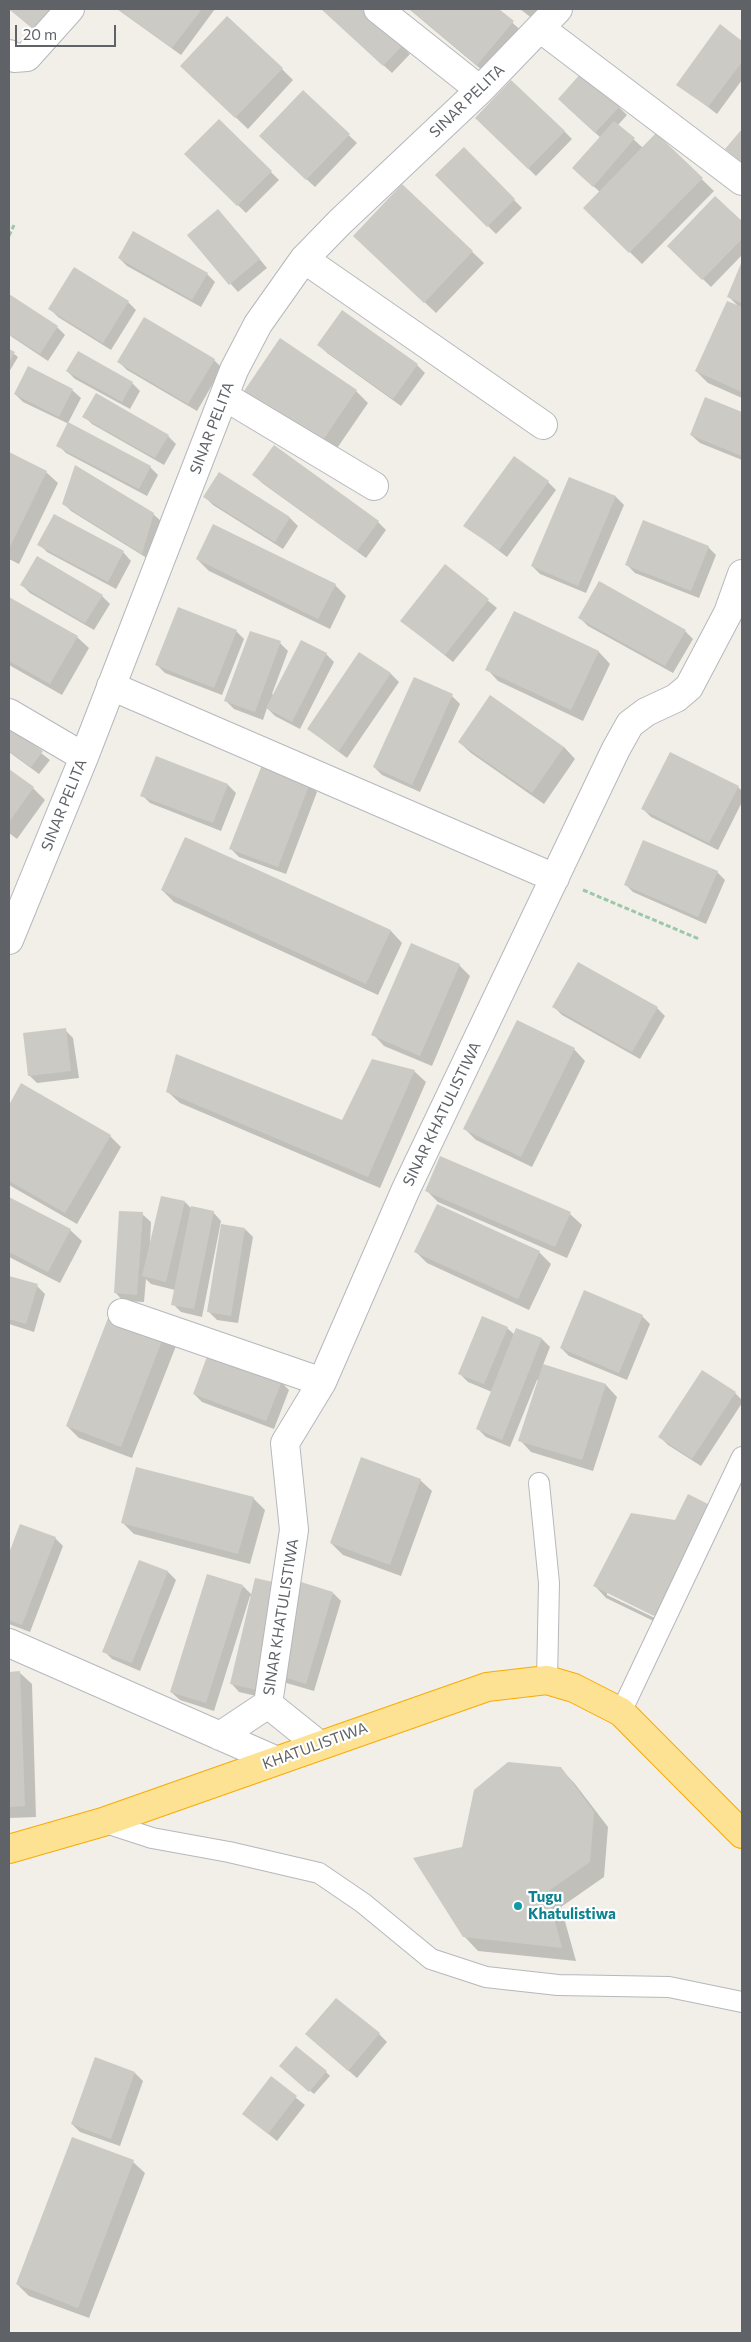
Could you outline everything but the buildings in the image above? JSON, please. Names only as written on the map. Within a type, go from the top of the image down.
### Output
[{"type":"highway","name":"KHATULISTIWA","points":[[9,1849],[103,1822],[487,1687],[547,1680],[574,1688],[621,1712],[742,1834]]},
{"type":"street","points":[[9,54],[14,58],[27,57],[70,9]]},
{"type":"street","points":[[378,9],[480,90]]},
{"type":"street","name":"SINAR PELITA","points":[[9,940],[84,757],[234,370],[258,324],[304,259],[340,222],[480,90],[558,9]]},
{"type":"street","points":[[540,28],[742,182]]},
{"type":"street","points":[[304,259],[543,425]]},
{"type":"street","points":[[224,396],[374,486]]},
{"type":"street","name":"SINAR KHATULISTIWA","points":[[268,1704],[294,1530],[285,1443],[322,1382],[406,1189],[616,750],[630,724],[646,712],[676,698],[689,687],[728,613],[742,574]]},
{"type":"street","points":[[111,686],[555,878]]},
{"type":"street","points":[[9,712],[84,757]]},
{"type":"street","points":[[122,1313],[322,1382]]},
{"type":"street","points":[[9,1643],[275,1760]]},
{"type":"street","points":[[220,1736],[268,1704],[319,1745]]},
{"type":"lane","points":[[621,1712],[742,1457]]},
{"type":"lane","points":[[539,1483],[550,1583],[547,1680]]},
{"type":"lane","points":[[103,1822],[152,1838],[229,1852],[320,1873],[363,1902],[431,1959],[486,1978],[558,1985],[669,1987],[742,2002]]},
{"type":"path","points":[[9,236],[14,225]]},
{"type":"path","points":[[555,878],[699,939]]},
{"type":"place","name":"Tugu Khatulistiwa","points":[[518,1906]]}]
